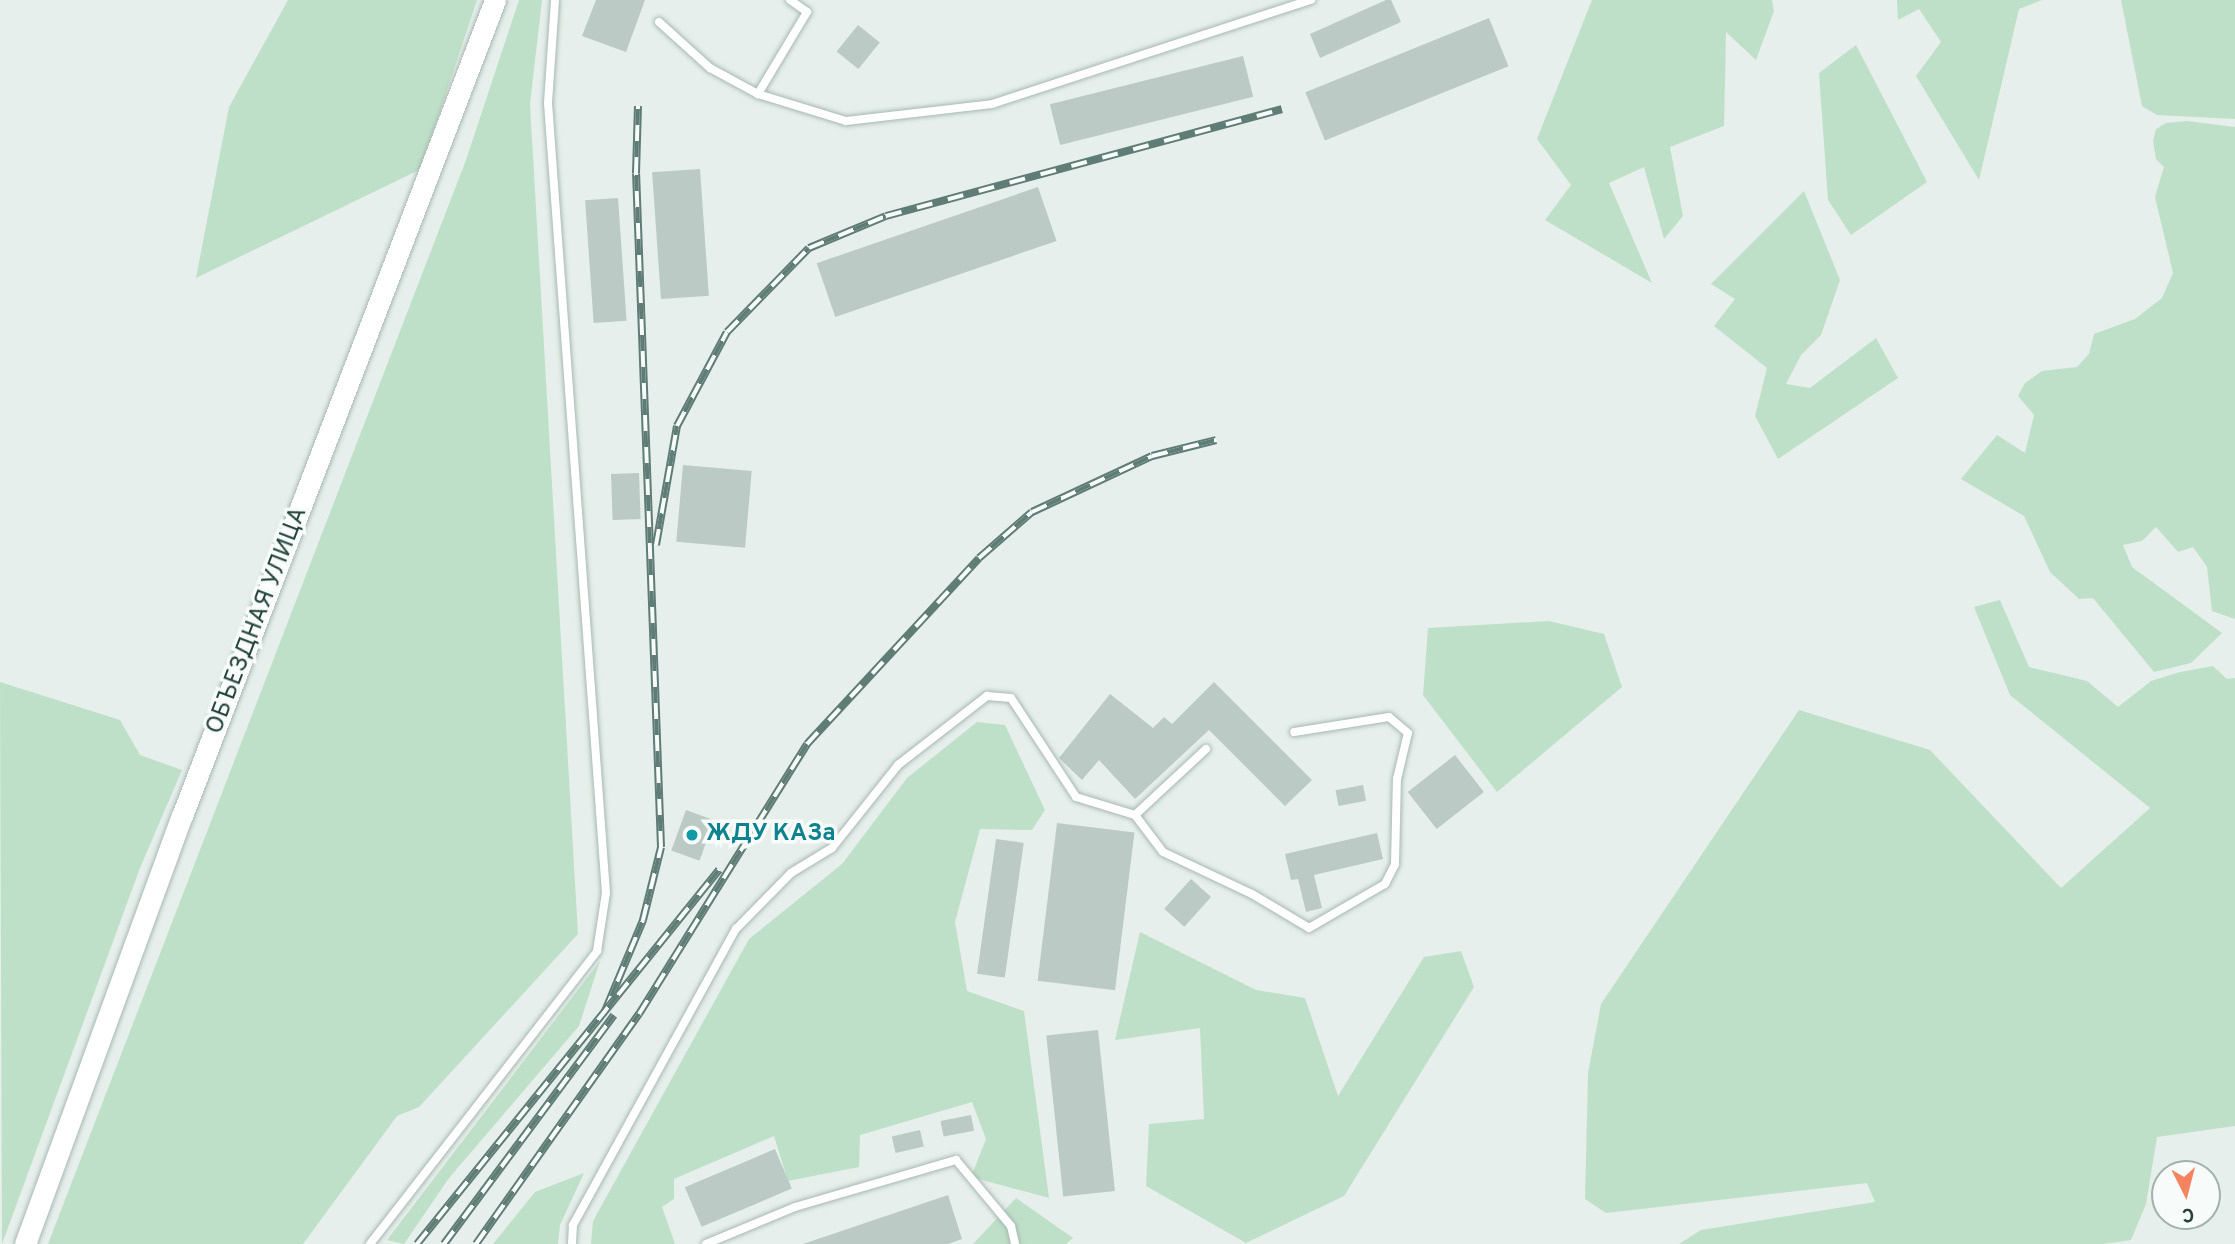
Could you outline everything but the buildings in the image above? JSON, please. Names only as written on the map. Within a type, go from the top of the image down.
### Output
[{"type":"main road","name":"ОБЪЕЗДНАЯ УЛИЦА","points":[[25,1244],[182,816],[495,0]]},
{"type":"lane","points":[[370,1244],[597,951],[606,894],[548,103],[555,0]]},
{"type":"lane","points":[[758,94],[807,12],[790,0]]},
{"type":"lane","points":[[659,22],[710,68],[758,94],[846,121],[992,104],[1311,0]]},
{"type":"lane","points":[[572,1244],[573,1225],[736,929],[791,873],[832,848],[898,765],[987,696],[1012,698],[1076,797],[1135,815],[1163,852],[1252,894],[1309,929],[1385,884],[1395,864],[1397,779],[1408,733],[1389,717],[1294,732]]},
{"type":"lane","points":[[1135,815],[1206,749]]},
{"type":"lane","points":[[706,1244],[796,1207],[956,1160],[1011,1226],[1015,1244]]},
{"type":"green space","points":[[288,0],[477,0],[421,169],[196,278],[229,107]]},
{"type":"green space","points":[[519,0],[542,0],[530,104],[578,934],[419,1107],[397,1116],[303,1244],[48,1244],[466,160]]},
{"type":"green space","points":[[1592,0],[1772,0],[1774,11],[1756,60],[1726,32],[1724,126],[1670,147],[1683,216],[1664,239],[1644,167],[1609,183],[1652,283],[1545,220],[1571,185],[1537,139]]},
{"type":"green space","points":[[1897,0],[2042,0],[2019,9],[1979,180],[1916,76],[1941,42],[1919,9],[1898,20]]},
{"type":"green space","points":[[2121,0],[2235,0],[2235,119],[2157,115],[2142,106]]},
{"type":"green space","points":[[1856,45],[1927,182],[1851,235],[1828,200],[1819,73]]},
{"type":"green space","points":[[2187,121],[2235,127],[2235,619],[2212,611],[2207,567],[2193,547],[2178,552],[2156,527],[2142,541],[2123,545],[2132,567],[2222,633],[2191,663],[2154,672],[2093,598],[2079,599],[2050,572],[2024,516],[1961,479],[1997,435],[2025,453],[2034,415],[2018,396],[2025,383],[2042,371],[2077,367],[2089,354],[2094,334],[2135,319],[2162,298],[2173,273],[2155,197],[2164,167],[2156,159],[2153,141],[2156,129],[2166,123]]},
{"type":"green space","points":[[1804,191],[1840,280],[1821,335],[1801,355],[1786,384],[1810,388],[1876,338],[1898,378],[1778,459],[1755,416],[1767,368],[1714,326],[1735,299],[1711,284]]},
{"type":"green space","points":[[2000,600],[2029,667],[2087,681],[2118,707],[2151,681],[2180,672],[2213,666],[2227,679],[2235,678],[2235,1126],[2157,1137],[2153,1160],[2151,1160],[2146,1204],[2131,1240],[2103,1244],[1679,1244],[1701,1230],[1875,1202],[1867,1183],[1606,1213],[1585,1199],[1588,1073],[1601,1004],[1799,710],[1930,750],[2061,888],[2150,808],[2010,695],[1974,607]]},
{"type":"green space","points":[[1549,621],[1604,634],[1622,687],[1497,792],[1423,695],[1428,628]]},
{"type":"green space","points":[[0,682],[120,720],[140,755],[182,770],[140,868],[2,1244]]},
{"type":"green space","points":[[977,722],[1005,725],[1045,810],[1032,830],[980,829],[955,922],[967,991],[1024,1011],[1049,1198],[971,1177],[986,1139],[972,1102],[860,1135],[859,1167],[788,1181],[774,1136],[674,1179],[674,1199],[662,1207],[675,1244],[591,1244],[593,1221],[749,939],[842,864],[907,778]]},
{"type":"green space","points":[[1140,932],[1256,990],[1305,998],[1338,1096],[1424,957],[1461,951],[1474,987],[1344,1196],[1246,1243],[1146,1186],[1149,1124],[1204,1119],[1200,1028],[1115,1040]]},
{"type":"green space","points":[[600,961],[579,1026],[449,1178],[404,1244],[387,1240]]},
{"type":"green space","points":[[584,1173],[560,1225],[558,1244],[493,1244],[535,1192]]},
{"type":"green space","points":[[1016,1198],[1073,1238],[1066,1244],[973,1244]]},
{"type":"railway","points":[[605,1011],[643,920],[661,847],[636,173],[638,106]]},
{"type":"railway","points":[[656,545],[677,426],[727,332],[809,248],[886,216],[1282,109]]},
{"type":"railway","points":[[476,1244],[639,1014],[807,744],[979,558],[1032,512],[1152,456],[1216,440]]},
{"type":"railway","points":[[417,1244],[719,870]]},
{"type":"railway","points":[[444,1244],[614,1015]]},
{"type":"place","name":"ЖДУ КАЗа","points":[[692,835]]}]
